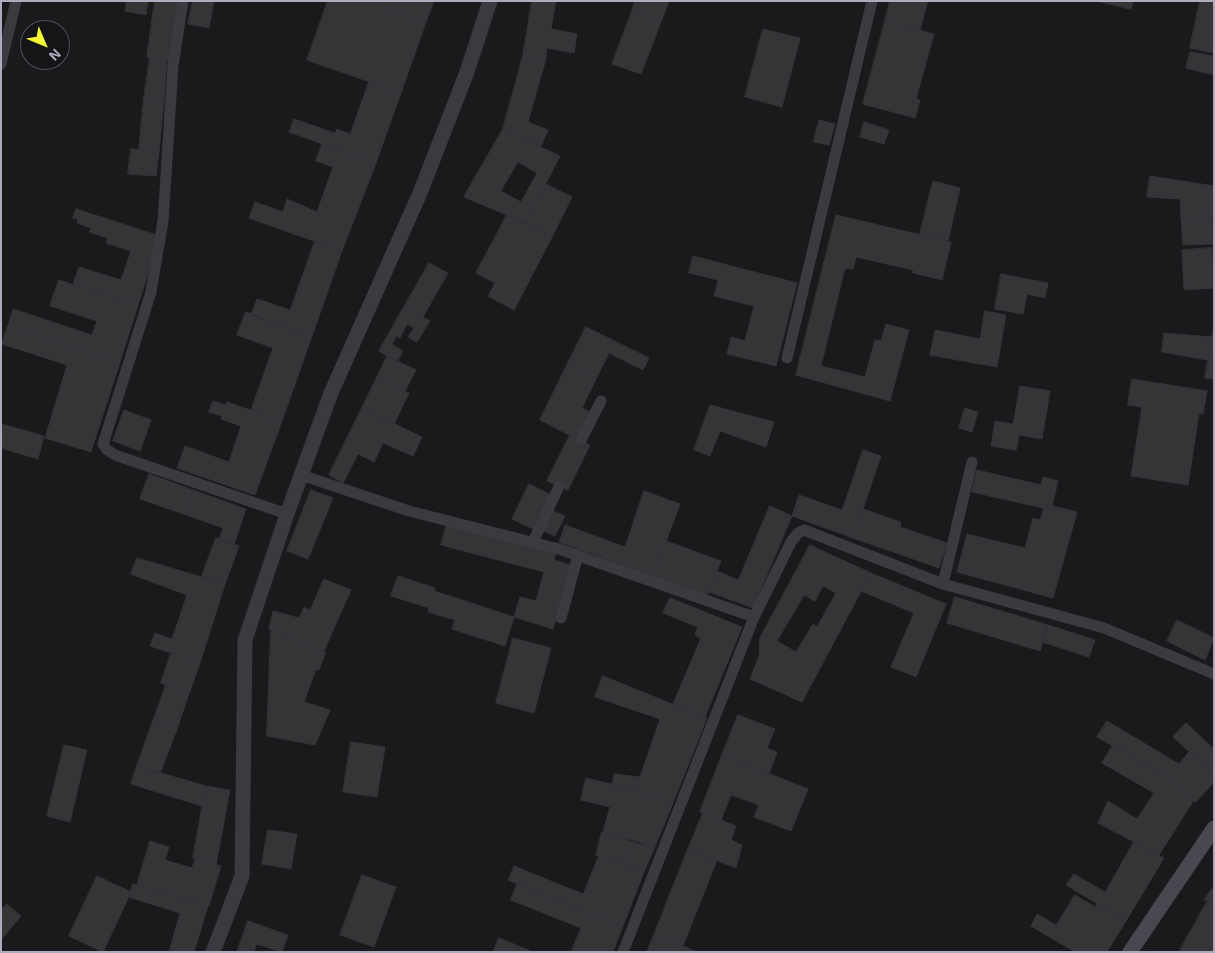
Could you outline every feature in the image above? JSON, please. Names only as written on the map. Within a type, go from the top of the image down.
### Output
[{"type":"street","points":[[213,952],[242,876],[245,640],[287,514],[331,392],[420,193],[467,72],[490,1]]},
{"type":"street","points":[[1130,952],[1214,828]]},
{"type":"lane","points":[[1,64],[16,1]]},
{"type":"lane","points":[[183,1],[173,66],[163,221],[151,292],[103,444],[114,455],[287,514]]},
{"type":"lane","points":[[787,358],[872,1]]},
{"type":"lane","points":[[581,440],[601,402]]},
{"type":"lane","points":[[943,584],[972,462]]},
{"type":"lane","points":[[301,475],[400,509],[533,542],[578,556],[754,618]]},
{"type":"lane","points":[[533,542],[558,486]]},
{"type":"lane","points":[[623,952],[754,618],[791,542],[798,533],[804,530],[943,584],[1104,628],[1214,674]]},
{"type":"lane","points":[[561,618],[578,556]]},
{"type":"building","points":[[127,1],[148,1],[146,15],[125,11]]},
{"type":"building","points":[[155,1],[179,1],[170,61],[147,57]]},
{"type":"building","points":[[193,1],[214,1],[209,28],[188,24]]},
{"type":"building","points":[[328,1],[368,1],[426,22],[401,93],[307,60]]},
{"type":"building","points":[[368,1],[434,1],[426,22]]},
{"type":"building","points":[[532,1],[556,1],[551,29],[577,34],[574,53],[547,48],[545,62],[523,56]]},
{"type":"building","points":[[635,1],[669,1],[661,22],[632,11]]},
{"type":"building","points":[[890,1],[928,1],[920,30],[885,21]]},
{"type":"building","points":[[1097,1],[1133,1],[1131,9]]},
{"type":"building","points":[[1200,1],[1214,1],[1214,53],[1190,48]]},
{"type":"building","points":[[632,11],[661,22],[641,74],[612,64]]},
{"type":"building","points":[[885,21],[934,34],[916,99],[920,100],[915,118],[863,104]]},
{"type":"building","points":[[763,29],[800,38],[782,107],[745,97]]},
{"type":"building","points":[[1190,52],[1214,56],[1214,75],[1186,68]]},
{"type":"building","points":[[523,56],[545,62],[528,122],[548,130],[541,146],[503,129]]},
{"type":"building","points":[[150,58],[167,60],[164,100],[144,98]]},
{"type":"building","points":[[369,82],[401,93],[376,163],[289,132],[294,119],[335,133],[337,129],[350,134]]},
{"type":"building","points":[[144,98],[164,100],[159,152],[139,150]]},
{"type":"building","points":[[819,120],[835,124],[829,145],[814,142]]},
{"type":"building","points":[[864,122],[889,130],[884,144],[860,137]]},
{"type":"building","points":[[503,129],[560,156],[526,223],[464,197]],"holes":[[[518,162],[537,173],[521,202],[501,191]]]},
{"type":"building","points":[[322,144],[376,163],[342,251],[249,218],[255,202],[283,212],[287,199],[317,212],[333,167],[316,161]]},
{"type":"building","points":[[131,149],[159,152],[156,176],[128,174]]},
{"type":"building","points":[[1150,176],[1214,186],[1214,216],[1181,218],[1180,199],[1147,197]]},
{"type":"building","points":[[933,181],[960,188],[948,241],[920,234]]},
{"type":"building","points":[[546,184],[572,197],[552,237],[526,223]]},
{"type":"building","points":[[76,209],[160,236],[138,305],[73,284],[79,267],[121,280],[131,251],[106,243],[108,238],[89,232],[91,228],[77,223],[78,219],[73,218]]},
{"type":"building","points":[[507,215],[552,237],[514,310],[488,296],[495,283],[476,273]]},
{"type":"building","points":[[836,215],[951,242],[942,280],[913,273],[913,270],[856,257],[853,269],[845,268],[821,366],[865,377],[875,340],[881,341],[886,324],[909,330],[890,401],[796,375]]},
{"type":"building","points":[[1212,216],[1213,244],[1183,245],[1181,218]]},
{"type":"building","points":[[315,241],[342,251],[312,336],[251,315],[257,299],[290,310]]},
{"type":"building","points":[[1212,248],[1213,288],[1184,290],[1182,250]]},
{"type":"building","points":[[693,256],[797,283],[776,366],[727,354],[731,337],[745,341],[754,306],[714,296],[718,280],[689,273]]},
{"type":"building","points":[[429,263],[448,273],[423,317],[404,307]]},
{"type":"building","points":[[1001,274],[1048,283],[1045,298],[1027,294],[1023,314],[995,309]]},
{"type":"building","points":[[59,280],[138,305],[120,362],[8,326],[13,309],[92,335],[97,321],[50,306]]},
{"type":"building","points":[[404,307],[430,321],[417,342],[408,337],[414,328],[407,324],[400,338],[396,336],[392,344],[403,351],[397,362],[379,351]]},
{"type":"building","points":[[985,311],[1006,315],[997,367],[930,355],[935,330],[980,339]]},
{"type":"building","points":[[246,312],[312,336],[282,421],[251,410],[273,348],[237,335]]},
{"type":"building","points":[[8,326],[120,362],[91,452],[45,438],[67,365],[2,344]]},
{"type":"building","points":[[586,327],[649,358],[643,370],[609,353],[596,379],[567,365]]},
{"type":"building","points":[[1214,331],[1214,379],[1205,378]]},
{"type":"building","points":[[1164,333],[1212,337],[1208,360],[1162,352]]},
{"type":"building","points":[[387,356],[416,370],[405,391],[377,377]]},
{"type":"building","points":[[567,365],[596,379],[582,408],[592,413],[579,440],[540,420]]},
{"type":"building","points":[[377,377],[409,393],[394,424],[362,408]]},
{"type":"building","points":[[1132,379],[1207,391],[1203,414],[1199,413],[1188,485],[1131,476],[1142,407],[1128,405]]},
{"type":"building","points":[[1020,386],[1050,391],[1042,439],[1019,435],[1016,450],[991,446],[995,421],[1013,424]]},
{"type":"building","points":[[213,401],[225,405],[227,402],[282,421],[255,495],[177,468],[185,446],[229,462],[241,426],[221,419],[222,416],[209,412]]},
{"type":"building","points":[[710,405],[774,422],[766,447],[720,431],[710,456],[694,450]]},
{"type":"building","points":[[362,408],[422,437],[413,456],[383,443],[374,462],[358,454],[343,483],[329,475]]},
{"type":"building","points":[[965,408],[978,412],[972,432],[959,428]]},
{"type":"building","points":[[124,410],[151,420],[140,451],[113,441]]},
{"type":"building","points":[[2,424],[44,436],[38,459],[1,448]]},
{"type":"building","points":[[570,435],[590,445],[568,490],[547,481]]},
{"type":"building","points":[[863,450],[881,456],[853,538],[792,516],[799,495],[842,510]]},
{"type":"building","points":[[977,470],[1041,485],[1043,477],[1058,481],[1052,506],[1045,504],[1043,508],[972,492]]},
{"type":"building","points":[[149,474],[193,490],[184,514],[140,499]]},
{"type":"building","points":[[529,484],[552,495],[535,530],[512,519]]},
{"type":"building","points":[[193,490],[246,509],[234,545],[219,540],[223,528],[184,514]]},
{"type":"building","points":[[311,490],[333,498],[308,559],[287,551]]},
{"type":"building","points":[[644,491],[680,504],[653,576],[559,542],[565,525],[625,547]]},
{"type":"building","points":[[1045,504],[1077,512],[1053,598],[957,572],[967,534],[1025,548],[1033,518],[1040,520]]},
{"type":"building","points":[[770,506],[792,516],[753,608],[709,592],[717,571],[738,580]]},
{"type":"building","points":[[863,509],[901,522],[900,527],[947,543],[939,568],[853,538]]},
{"type":"building","points":[[551,510],[565,516],[555,536],[542,530]]},
{"type":"building","points":[[447,523],[556,552],[554,560],[571,565],[553,629],[514,617],[520,597],[536,601],[544,572],[441,545]]},
{"type":"building","points":[[216,538],[239,546],[225,584],[202,576]]},
{"type":"building","points":[[666,541],[721,561],[707,596],[653,576]]},
{"type":"building","points":[[810,545],[871,573],[802,702],[750,679],[759,656],[760,638]],"holes":[[[823,586],[836,593],[817,627],[813,624],[796,652],[777,641],[804,595],[815,601]]]},
{"type":"building","points":[[137,558],[225,584],[200,663],[150,646],[155,633],[172,639],[187,595],[131,574]]},
{"type":"building","points":[[871,573],[946,604],[916,677],[891,667],[914,613],[861,591]]},
{"type":"building","points":[[398,576],[435,588],[434,591],[514,617],[505,646],[452,629],[455,620],[428,612],[429,608],[391,596]]},
{"type":"building","points":[[324,579],[351,590],[324,651],[295,640],[292,636],[269,629],[273,611],[299,618],[304,607],[310,610]]},
{"type":"building","points":[[955,597],[1048,625],[1040,651],[947,623]]},
{"type":"building","points":[[670,598],[742,627],[705,717],[673,704],[701,638],[695,635],[698,627],[663,613]]},
{"type":"building","points":[[1177,620],[1214,638],[1205,660],[1167,641]]},
{"type":"building","points":[[1048,625],[1095,640],[1089,657],[1042,642]]},
{"type":"building","points":[[271,630],[292,636],[295,640],[326,652],[319,670],[316,669],[304,702],[330,710],[315,745],[267,736]]},
{"type":"building","points":[[513,638],[551,648],[534,713],[496,703]]},
{"type":"building","points":[[171,653],[200,663],[189,694],[161,683]]},
{"type":"building","points":[[603,676],[707,718],[673,803],[654,795],[612,785],[614,774],[640,777],[660,719],[595,697]]},
{"type":"building","points":[[166,685],[189,694],[177,729],[153,721]]},
{"type":"building","points":[[738,715],[775,729],[767,748],[777,752],[769,774],[722,755]]},
{"type":"building","points":[[153,721],[177,729],[160,774],[137,766]]},
{"type":"building","points":[[1107,721],[1179,764],[1189,752],[1214,774],[1214,782],[1196,802],[1192,800],[1167,776],[1097,737]]},
{"type":"building","points":[[1186,723],[1214,749],[1214,774],[1173,737]]},
{"type":"building","points":[[351,742],[385,747],[377,797],[343,792]]},
{"type":"building","points":[[64,745],[87,750],[70,822],[47,816]]},
{"type":"building","points":[[1113,745],[1167,776],[1194,800],[1159,855],[1098,823],[1108,801],[1137,819],[1154,793],[1102,763]]},
{"type":"building","points":[[722,755],[808,789],[791,831],[754,817],[759,805],[731,795],[721,820],[700,812]]},
{"type":"building","points":[[137,766],[206,786],[202,806],[131,784]]},
{"type":"building","points":[[586,778],[654,795],[673,803],[654,849],[603,832],[610,807],[581,800]]},
{"type":"building","points":[[206,786],[230,790],[216,865],[193,858]]},
{"type":"building","points":[[703,813],[736,826],[731,840],[742,845],[736,868],[688,849]]},
{"type":"building","points":[[268,830],[297,834],[291,869],[262,864]]},
{"type":"building","points":[[602,832],[636,841],[626,865],[596,855]]},
{"type":"building","points":[[150,841],[169,847],[165,860],[192,868],[195,859],[221,866],[209,906],[137,885]]},
{"type":"building","points":[[636,841],[654,849],[644,872],[626,865]]},
{"type":"building","points":[[1134,842],[1164,858],[1126,921],[1066,885],[1074,874],[1105,892]]},
{"type":"building","points":[[688,849],[717,860],[683,946],[654,935]]},
{"type":"building","points":[[599,856],[644,872],[623,926],[508,880],[514,866],[583,894]]},
{"type":"building","points":[[362,875],[396,887],[374,947],[340,935]]},
{"type":"building","points":[[97,876],[131,892],[103,952],[69,936]]},
{"type":"building","points":[[133,884],[208,906],[194,952],[169,952],[180,913],[129,897]]},
{"type":"building","points":[[517,884],[623,926],[613,952],[571,952],[581,928],[511,900]]},
{"type":"building","points":[[1214,886],[1214,904],[1204,900]]},
{"type":"building","points":[[1075,895],[1095,907],[1097,903],[1126,921],[1107,952],[1075,952],[1031,926],[1037,914],[1056,925]]},
{"type":"building","points":[[1207,902],[1214,904],[1214,952],[1179,952]]},
{"type":"building","points":[[7,904],[21,916],[1,940],[1,910]]},
{"type":"building","points":[[248,921],[288,935],[282,952],[256,944],[254,952],[237,952]]},
{"type":"building","points":[[654,935],[683,946],[697,952],[647,952]]},
{"type":"building","points":[[499,938],[533,952],[493,952]]}]
